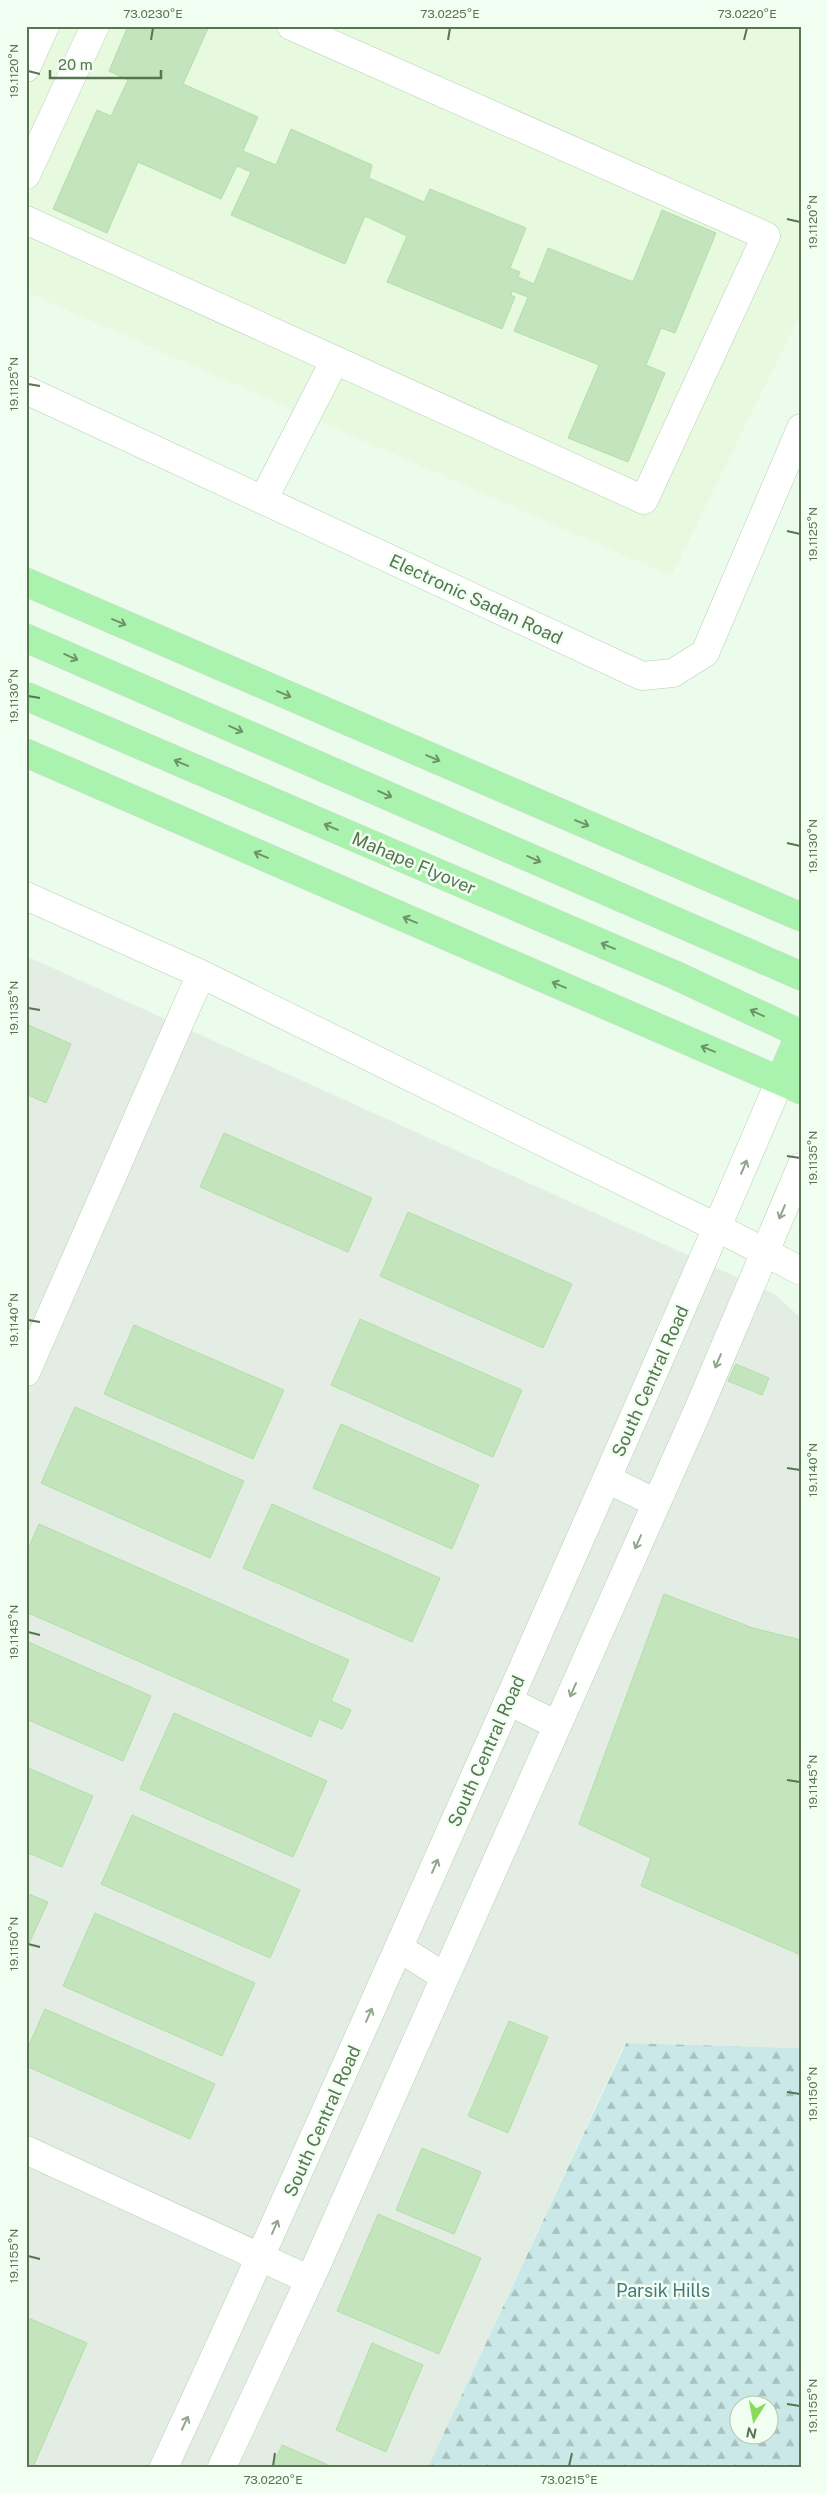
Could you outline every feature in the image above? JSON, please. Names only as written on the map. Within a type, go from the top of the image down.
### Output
[{"type":"main road","points":[[26,582],[801,917]]},
{"type":"main road","points":[[26,638],[801,976]]},
{"type":"main road","name":"Mahape Flyover","points":[[26,696],[666,971],[801,1033]]},
{"type":"main road","points":[[26,753],[790,1085]]},
{"type":"main road","name":"South Central Road","points":[[790,1085],[801,1033]]},
{"type":"street","points":[[26,68],[45,26]]},
{"type":"street","points":[[26,174],[95,26]]},
{"type":"street","points":[[26,220],[644,500],[766,236],[291,26]]},
{"type":"street","points":[[263,500],[335,360]]},
{"type":"street","name":"Electronic Sadan Road","points":[[26,390],[642,676],[673,673],[705,653],[801,428]]},
{"type":"street","points":[[26,896],[201,974],[765,1251],[801,1271]]},
{"type":"street","points":[[26,1372],[201,974]]},
{"type":"street","name":"South Central Road","points":[[164,2467],[261,2258],[718,1228],[790,1085]]},
{"type":"street","points":[[222,2467],[310,2280],[558,1724],[801,1167]]},
{"type":"street","points":[[607,1479],[656,1503]]},
{"type":"street","points":[[508,1701],[558,1724]]},
{"type":"street","points":[[399,1948],[445,1977]]},
{"type":"street","points":[[26,2150],[310,2280]]},
{"type":"shaded area","points":[[26,26],[801,26],[801,313],[671,576],[26,292]]},
{"type":"shaded area","points":[[26,956],[774,1294],[801,1318],[801,2048],[625,2043],[428,2467],[26,2467]]},
{"type":"green space","name":"Parsik Hills","points":[[626,2043],[801,2048],[801,2467],[428,2467]]},
{"type":"building","points":[[128,26],[209,26],[183,84],[258,117],[243,151],[276,165],[291,129],[372,165],[369,178],[424,202],[430,189],[526,228],[510,268],[520,272],[518,277],[534,284],[548,248],[633,282],[662,210],[716,233],[675,333],[661,328],[646,365],[665,373],[628,462],[568,438],[599,365],[514,331],[528,297],[512,291],[511,295],[515,297],[502,329],[387,282],[407,236],[365,216],[345,264],[231,215],[251,172],[237,166],[221,199],[138,162],[107,233],[53,209],[97,110],[111,116],[128,80],[109,71]]},
{"type":"building","points":[[26,1024],[71,1044],[46,1103],[26,1094]]},
{"type":"building","points":[[224,1133],[372,1198],[348,1252],[200,1187]]},
{"type":"building","points":[[408,1212],[572,1284],[543,1348],[380,1276]]},
{"type":"building","points":[[360,1319],[522,1390],[493,1457],[331,1385]]},
{"type":"building","points":[[134,1325],[284,1390],[253,1459],[104,1394]]},
{"type":"building","points":[[736,1364],[769,1378],[762,1395],[728,1381]]},
{"type":"building","points":[[75,1407],[244,1481],[210,1558],[41,1483]]},
{"type":"building","points":[[341,1424],[479,1485],[452,1549],[313,1488]]},
{"type":"building","points":[[272,1504],[440,1578],[412,1642],[243,1568]]},
{"type":"building","points":[[39,1524],[349,1660],[331,1701],[351,1710],[342,1729],[319,1719],[311,1737],[26,1612],[26,1554]]},
{"type":"building","points":[[664,1594],[753,1628],[801,1640],[801,1955],[641,1886],[651,1858],[579,1824]]},
{"type":"building","points":[[26,1641],[151,1696],[123,1761],[26,1719]]},
{"type":"building","points":[[174,1713],[327,1781],[293,1857],[140,1789]]},
{"type":"building","points":[[26,1767],[93,1796],[62,1867],[26,1852]]},
{"type":"building","points":[[132,1815],[300,1890],[270,1958],[101,1884]]},
{"type":"building","points":[[26,1893],[48,1902],[26,1950]]},
{"type":"building","points":[[95,1913],[255,1983],[222,2056],[63,1986]]},
{"type":"building","points":[[45,2009],[215,2084],[190,2139],[26,2066],[26,2052]]},
{"type":"building","points":[[509,2021],[548,2037],[508,2133],[468,2116]]},
{"type":"building","points":[[422,2148],[481,2172],[454,2234],[396,2210]]},
{"type":"building","points":[[378,2214],[481,2258],[439,2354],[337,2311]]},
{"type":"building","points":[[26,2317],[87,2343],[33,2467],[26,2467]]},
{"type":"building","points":[[372,2343],[423,2365],[386,2452],[336,2430]]},
{"type":"building","points":[[282,2445],[333,2467],[272,2467]]}]
